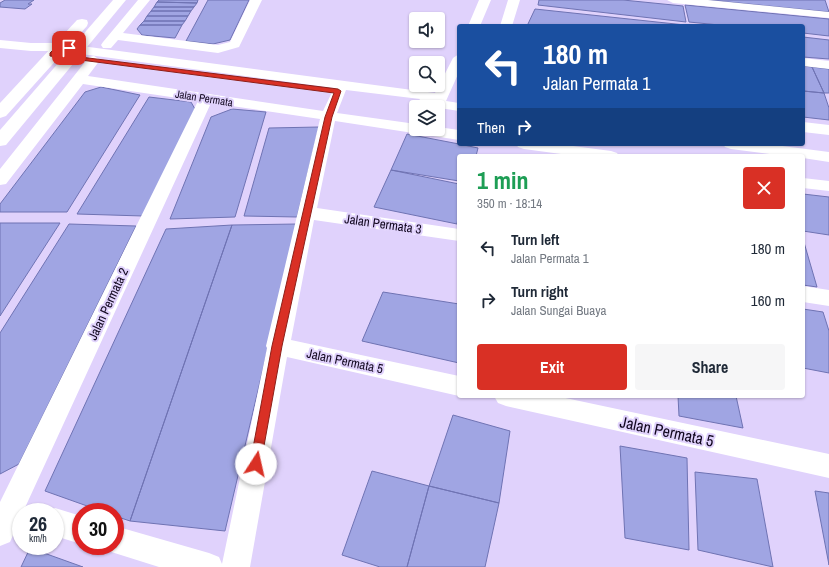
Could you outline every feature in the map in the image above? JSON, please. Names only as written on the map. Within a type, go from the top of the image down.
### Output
[{"type":"street","points":[[0,113],[120,0]]},
{"type":"street","points":[[0,180],[79,79],[144,0]]},
{"type":"street","points":[[114,36],[218,49],[235,44],[256,0]]},
{"type":"street","points":[[478,24],[485,0]]},
{"type":"street","points":[[507,24],[514,0]]},
{"type":"street","points":[[673,0],[829,15]]},
{"type":"street","points":[[0,141],[65,52],[89,16]]},
{"type":"street","points":[[0,44],[430,100]]},
{"type":"street","points":[[805,62],[829,65]]},
{"type":"street","points":[[439,100],[452,86],[457,66]]},
{"type":"street","name":"Jalan Permata","points":[[79,79],[328,117],[457,135]]},
{"type":"street","points":[[236,567],[277,346],[328,117],[340,88]]},
{"type":"street","name":"Jalan Permata 2","points":[[8,515],[206,98]]},
{"type":"street","points":[[445,103],[457,106]]},
{"type":"street","points":[[805,127],[829,130]]},
{"type":"street","points":[[538,146],[596,154]]},
{"type":"street","points":[[745,146],[801,154]]},
{"type":"street","points":[[805,155],[829,158]]},
{"type":"street","points":[[805,183],[829,186]]},
{"type":"street","name":"Jalan Permata 3","points":[[307,213],[457,235]]},
{"type":"street","points":[[805,294],[829,298]]},
{"type":"street","name":"Jalan Permata 5","points":[[277,346],[457,386]]},
{"type":"street","name":"Jalan Permata 5","points":[[515,398],[829,466]]},
{"type":"street","points":[[124,543],[209,567]]},
{"type":"building","points":[[5,0],[34,0],[28,4],[32,4],[25,9],[0,7],[0,3]]},
{"type":"building","points":[[159,0],[198,0],[197,3],[157,2]]},
{"type":"building","points":[[208,0],[249,0],[230,40],[213,44],[186,41]]},
{"type":"building","points":[[539,0],[623,0],[683,6],[686,22],[538,5]]},
{"type":"building","points":[[708,0],[825,0],[829,12]]},
{"type":"building","points":[[157,2],[197,3],[194,7],[154,7]]},
{"type":"building","points":[[685,5],[829,19],[829,36],[805,33],[805,24],[709,24],[689,22]]},
{"type":"building","points":[[154,7],[194,7],[191,11],[151,11]]},
{"type":"building","points":[[535,9],[676,24],[528,24]]},
{"type":"building","points":[[151,11],[191,11],[188,16],[147,16]]},
{"type":"building","points":[[147,16],[188,16],[185,21],[144,21]]},
{"type":"building","points":[[144,21],[185,21],[182,25],[140,25]]},
{"type":"building","points":[[140,25],[182,25],[175,38],[142,35],[137,29]]},
{"type":"building","points":[[805,37],[829,40],[829,59],[805,57]]},
{"type":"building","points":[[805,66],[812,67],[824,93],[805,91]]},
{"type":"building","points":[[812,67],[829,69],[829,93],[824,93]]},
{"type":"building","points":[[101,87],[140,95],[67,212],[0,212],[0,204],[85,92]]},
{"type":"building","points":[[805,91],[824,93],[829,108],[829,120],[805,117]]},
{"type":"building","points":[[149,97],[191,102],[195,109],[143,216],[77,214]]},
{"type":"building","points":[[232,109],[266,112],[235,217],[170,219],[211,117]]},
{"type":"building","points":[[319,127],[297,217],[244,216],[269,128]]},
{"type":"building","points":[[407,134],[409,136],[417,136],[457,144],[457,146],[478,148],[476,154],[457,154],[457,181],[391,170]]},
{"type":"building","points":[[391,170],[457,184],[457,224],[374,207]]},
{"type":"building","points":[[805,194],[829,197],[829,235],[805,231]]},
{"type":"building","points":[[0,223],[60,223],[0,316]]},
{"type":"building","points":[[69,224],[136,226],[19,464],[0,474],[0,333]]},
{"type":"building","points":[[297,224],[225,531],[130,521],[232,225]]},
{"type":"building","points":[[232,225],[130,521],[124,519],[124,503],[79,503],[45,491],[166,229]]},
{"type":"building","points":[[805,246],[817,287],[805,285]]},
{"type":"building","points":[[383,292],[457,304],[457,363],[362,341]]},
{"type":"building","points":[[805,309],[823,312],[829,331],[829,373],[805,368]]},
{"type":"building","points":[[678,398],[736,398],[743,428],[679,416]]},
{"type":"building","points":[[453,415],[510,431],[499,503],[429,486]]},
{"type":"building","points":[[620,446],[687,458],[689,550],[625,538]]},
{"type":"building","points":[[372,471],[429,486],[407,567],[380,567],[342,555]]},
{"type":"building","points":[[695,472],[757,479],[773,567],[698,550]]},
{"type":"building","points":[[429,486],[499,503],[485,567],[407,567]]},
{"type":"building","points":[[815,491],[829,493],[829,565]]},
{"type":"building","points":[[27,555],[50,555],[83,567],[21,567]]},
{"type":"route","points":[[69,48],[59,47],[52,55],[338,91],[328,117],[277,346],[256,464]]}]
